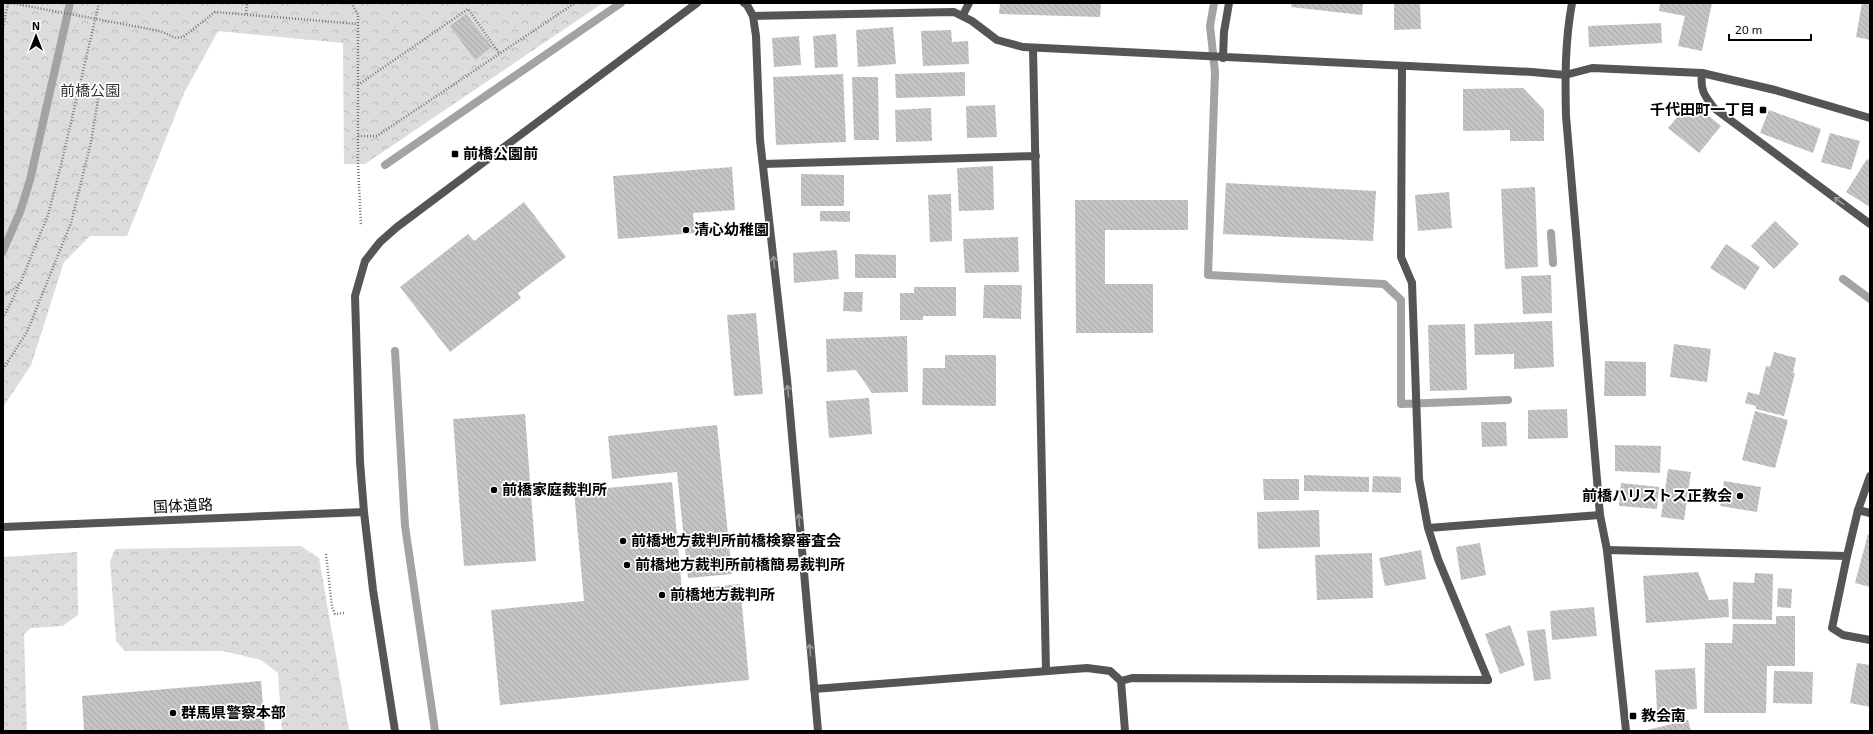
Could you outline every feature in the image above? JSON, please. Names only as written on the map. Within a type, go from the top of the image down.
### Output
[{"type":"street","points":[[395,731],[373,590],[360,462],[355,296],[365,261],[380,242],[397,227],[697,3]]},
{"type":"street","points":[[744,3],[747,5],[753,16],[756,36],[760,140],[787,379],[818,731]]},
{"type":"street","points":[[963,15],[969,3]]},
{"type":"street","points":[[1223,58],[1224,32],[1229,3]]},
{"type":"street","points":[[1572,3],[1566,45],[1564,75],[1567,124],[1600,515],[1607,550],[1626,731]]},
{"type":"street","points":[[753,16],[944,11],[963,15],[997,40],[1014,46],[1033,48],[1532,72],[1564,75],[1592,68],[1702,73],[1775,90],[1870,118]]},
{"type":"street","points":[[1033,48],[1046,671]]},
{"type":"street","points":[[1121,681],[1132,678],[1488,680],[1438,559],[1428,528],[1419,479],[1412,283],[1401,257],[1402,66]]},
{"type":"street","points":[[1702,73],[1700,85],[1714,108],[1870,224]]},
{"type":"street","points":[[763,164],[1036,156]]},
{"type":"street","points":[[1870,476],[1858,510],[1832,628],[1843,635],[1870,640]]},
{"type":"street","points":[[1858,510],[1870,513]]},
{"type":"street","name":"国体道路","points":[[3,527],[364,512]]},
{"type":"street","points":[[1428,528],[1600,515]]},
{"type":"street","points":[[1607,550],[1847,556]]},
{"type":"street","points":[[814,689],[1046,671],[1100,669],[1110,671],[1121,681],[1124,731]]},
{"type":"path","points":[[3,28],[8,3]]},
{"type":"path","points":[[11,3],[160,32],[176,38],[183,37],[215,12],[358,24]]},
{"type":"path","points":[[3,318],[20,284],[48,215],[99,3]]},
{"type":"path","points":[[246,15],[247,3]]},
{"type":"path","points":[[351,3],[358,14],[358,136],[361,226]]},
{"type":"path","points":[[358,136],[377,136],[575,3]]},
{"type":"path","points":[[358,85],[468,9],[499,53]]},
{"type":"path","points":[[3,369],[27,332],[71,223],[91,142],[101,82]]},
{"type":"path","points":[[3,295],[20,284]]},
{"type":"path","points":[[326,554],[332,607],[336,614],[344,613]]},
{"type":"green space","name":"前橋公園","points":[[3,3],[603,3],[365,164],[344,164],[343,43],[218,31],[184,93],[127,236],[90,236],[64,262],[31,365],[3,407]]},
{"type":"green space","points":[[301,546],[319,558],[349,731],[282,731],[278,673],[261,660],[223,651],[125,651],[116,641],[110,561],[115,549]]},
{"type":"green space","points":[[77,552],[78,615],[63,626],[31,628],[24,634],[27,731],[3,731],[3,557]]},
{"type":"building","points":[[1000,3],[1101,3],[1100,17],[999,14]]},
{"type":"building","points":[[1292,3],[1363,3],[1362,15],[1291,7]]},
{"type":"building","points":[[1394,3],[1420,3],[1421,29],[1394,30]]},
{"type":"building","points":[[1660,3],[1712,3],[1702,51],[1678,46],[1685,16],[1659,11]]},
{"type":"building","points":[[1862,3],[1870,3],[1870,40],[1856,37]]},
{"type":"building","points":[[466,14],[492,47],[475,60],[450,26]]},
{"type":"building","points":[[1661,23],[1662,43],[1589,47],[1588,26]]},
{"type":"building","points":[[893,27],[896,64],[858,67],[856,30]]},
{"type":"building","points":[[951,30],[952,42],[968,41],[969,64],[923,66],[921,31]]},
{"type":"building","points":[[836,34],[838,67],[815,68],[813,36]]},
{"type":"building","points":[[799,36],[801,65],[774,67],[772,38]]},
{"type":"building","points":[[965,72],[965,96],[896,98],[895,74]]},
{"type":"building","points":[[843,74],[846,142],[776,145],[773,77]]},
{"type":"building","points":[[852,77],[878,77],[879,140],[854,140]]},
{"type":"building","points":[[1523,88],[1544,110],[1544,141],[1510,141],[1510,130],[1463,131],[1463,89]]},
{"type":"building","points":[[1691,101],[1721,126],[1699,153],[1668,128]]},
{"type":"building","points":[[995,105],[997,137],[967,138],[966,106]]},
{"type":"building","points":[[931,108],[932,141],[896,142],[895,110]]},
{"type":"building","points":[[1769,110],[1821,129],[1813,153],[1760,133]]},
{"type":"building","points":[[1830,133],[1860,141],[1851,170],[1821,162]]},
{"type":"building","points":[[1867,159],[1870,161],[1870,207],[1846,192]]},
{"type":"building","points":[[993,166],[994,210],[959,211],[957,168]]},
{"type":"building","points":[[732,167],[735,210],[693,213],[695,233],[618,239],[613,176]]},
{"type":"building","points":[[801,174],[844,175],[844,206],[801,206]]},
{"type":"building","points":[[1226,183],[1376,191],[1373,241],[1223,234]]},
{"type":"building","points":[[1535,187],[1538,267],[1505,269],[1501,189]]},
{"type":"building","points":[[1449,192],[1452,228],[1418,231],[1415,195]]},
{"type":"building","points":[[951,194],[952,241],[930,242],[928,195]]},
{"type":"building","points":[[1075,200],[1188,200],[1188,230],[1105,230],[1105,284],[1153,284],[1153,333],[1076,333]]},
{"type":"building","points":[[524,202],[566,257],[518,293],[521,298],[450,352],[400,287],[468,234],[474,241]]},
{"type":"building","points":[[820,211],[850,211],[850,222],[820,221]]},
{"type":"building","points":[[1775,221],[1799,244],[1774,269],[1751,246]]},
{"type":"building","points":[[1018,237],[1019,272],[965,273],[963,239]]},
{"type":"building","points":[[1726,244],[1760,267],[1745,290],[1710,268]]},
{"type":"building","points":[[837,250],[839,279],[794,283],[793,253]]},
{"type":"building","points":[[855,254],[896,255],[896,278],[855,278]]},
{"type":"building","points":[[1551,275],[1552,313],[1523,314],[1521,276]]},
{"type":"building","points":[[984,285],[1022,285],[1021,319],[983,318]]},
{"type":"building","points":[[914,287],[956,287],[956,316],[923,316],[923,320],[900,320],[900,293],[914,293]]},
{"type":"building","points":[[844,292],[863,292],[862,312],[843,311]]},
{"type":"building","points":[[756,313],[763,394],[734,396],[727,315]]},
{"type":"building","points":[[1552,321],[1554,367],[1514,369],[1514,354],[1475,355],[1474,324]]},
{"type":"building","points":[[1465,324],[1467,390],[1430,391],[1428,325]]},
{"type":"building","points":[[907,336],[908,392],[872,393],[856,370],[827,372],[826,339]]},
{"type":"building","points":[[1674,344],[1711,349],[1707,382],[1670,377]]},
{"type":"building","points":[[1774,352],[1796,358],[1793,373],[1795,373],[1784,416],[1756,409],[1756,406],[1745,403],[1748,392],[1759,395],[1766,366],[1770,367]]},
{"type":"building","points":[[945,355],[996,355],[996,406],[922,405],[923,368],[945,368]]},
{"type":"building","points":[[1605,361],[1646,362],[1646,396],[1604,396]]},
{"type":"building","points":[[869,398],[872,434],[829,438],[826,401]]},
{"type":"building","points":[[1567,409],[1568,438],[1528,439],[1528,410]]},
{"type":"building","points":[[1755,411],[1788,420],[1775,468],[1742,460]]},
{"type":"building","name":"前橋家庭裁判所","points":[[525,414],[536,561],[464,566],[453,419]]},
{"type":"building","points":[[1481,422],[1506,422],[1507,446],[1482,447]]},
{"type":"building","points":[[717,425],[732,574],[688,578],[677,472],[612,479],[608,436]]},
{"type":"building","points":[[1615,445],[1661,446],[1660,473],[1615,471]]},
{"type":"building","points":[[1668,469],[1691,472],[1684,520],[1661,517]]},
{"type":"building","points":[[1304,475],[1369,477],[1369,492],[1304,491]]},
{"type":"building","points":[[1373,476],[1401,477],[1401,493],[1372,492]]},
{"type":"building","points":[[1263,479],[1299,479],[1299,500],[1264,500]]},
{"type":"building","name":"前橋ハリストス正教会","points":[[1724,481],[1761,487],[1757,512],[1720,506]]},
{"type":"building","name":"前橋地方裁判所","points":[[672,482],[682,590],[740,584],[749,680],[500,705],[491,610],[584,601],[574,491]]},
{"type":"building","points":[[1621,483],[1659,487],[1657,509],[1619,506]]},
{"type":"building","points":[[1319,510],[1320,547],[1258,549],[1257,512]]},
{"type":"building","points":[[1868,534],[1870,535],[1870,587],[1855,583]]},
{"type":"building","points":[[1480,543],[1486,575],[1461,580],[1456,547]]},
{"type":"building","points":[[1421,550],[1426,579],[1385,586],[1379,558]]},
{"type":"building","points":[[1372,553],[1373,598],[1317,600],[1315,555]]},
{"type":"building","points":[[1698,572],[1709,600],[1728,599],[1729,617],[1646,623],[1643,576]]},
{"type":"building","points":[[1755,573],[1773,574],[1772,620],[1732,619],[1733,582],[1754,583]]},
{"type":"building","points":[[1778,588],[1792,589],[1791,608],[1777,607]]},
{"type":"building","points":[[1594,607],[1597,636],[1552,640],[1550,611]]},
{"type":"building","points":[[1776,616],[1795,616],[1795,666],[1767,666],[1766,713],[1704,713],[1705,643],[1732,643],[1733,624],[1776,624]]},
{"type":"building","points":[[1510,625],[1525,665],[1500,674],[1485,634]]},
{"type":"building","points":[[1545,629],[1551,679],[1534,681],[1527,631]]},
{"type":"building","points":[[1857,663],[1870,665],[1870,707],[1850,703]]},
{"type":"building","points":[[1695,668],[1697,709],[1657,711],[1655,670]]},
{"type":"building","points":[[1774,671],[1813,672],[1812,704],[1773,703]]},
{"type":"building","name":"群馬県警察本部","points":[[261,681],[265,731],[84,731],[82,696]]},
{"type":"building","points":[[1688,720],[1691,731],[1647,731],[1647,730]]},
{"type":"waterway","points":[[3,251],[20,212],[30,180],[70,3]]},
{"type":"waterway","points":[[385,165],[621,3]]},
{"type":"waterway","points":[[1214,3],[1210,26],[1215,72],[1208,275],[1384,284],[1401,300],[1401,404],[1508,400]]},
{"type":"waterway","points":[[1551,233],[1553,263]]},
{"type":"waterway","points":[[1843,279],[1870,299]]},
{"type":"waterway","points":[[395,351],[405,526],[435,731]]},
{"type":"place","name":"千代田町一丁目","points":[[1763,110]]},
{"type":"place","name":"前橋公園前","points":[[455,154]]},
{"type":"place","name":"清心幼稚園","points":[[686,230]]},
{"type":"place","name":"前橋家庭裁判所","points":[[494,490]]},
{"type":"place","name":"前橋ハリストス正教会","points":[[1740,496]]},
{"type":"place","name":"前橋地方裁判所前橋検察審査会","points":[[623,541]]},
{"type":"place","name":"前橋地方裁判所前橋簡易裁判所","points":[[627,565]]},
{"type":"place","name":"前橋地方裁判所","points":[[662,595]]},
{"type":"place","name":"群馬県警察本部","points":[[173,713]]},
{"type":"place","name":"教会南","points":[[1633,716]]}]
